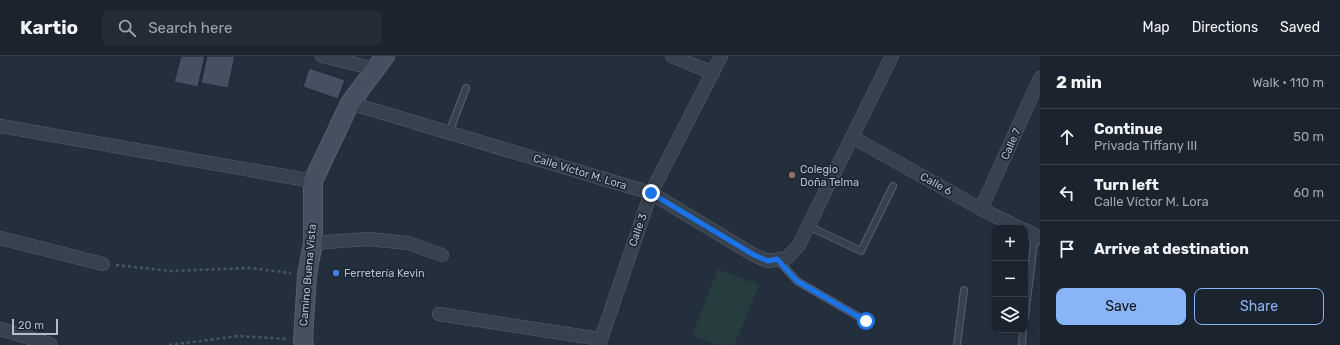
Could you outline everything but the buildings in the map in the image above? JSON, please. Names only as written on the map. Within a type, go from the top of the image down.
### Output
[{"type":"street","points":[[322,56],[380,62]]},
{"type":"street","points":[[672,56],[713,72]]},
{"type":"street","name":"Calle 3","points":[[599,342],[651,193],[721,56]]},
{"type":"street","points":[[777,259],[787,258],[799,246],[892,56]]},
{"type":"street","name":"Camino Buena Vista","points":[[303,343],[307,275],[313,243],[313,181],[350,103],[380,62]]},
{"type":"street","name":"Calle 7","points":[[981,209],[1040,78]]},
{"type":"street","name":"Calle Víctor M. Lora","points":[[350,103],[651,193],[754,255],[768,261],[777,259]]},
{"type":"street","points":[[0,126],[313,181]]},
{"type":"street","name":"Calle 6","points":[[852,137],[981,209],[1014,225]]},
{"type":"street","points":[[0,238],[104,264]]},
{"type":"street","points":[[313,243],[368,239],[408,243],[442,255]]},
{"type":"street","points":[[439,314],[599,342]]},
{"type":"street","points":[[0,330],[50,344]]},
{"type":"lane","points":[[449,133],[466,88]]},
{"type":"lane","points":[[808,226],[861,251],[893,186]]},
{"type":"lane","points":[[1027,297],[1033,234]]},
{"type":"lane","points":[[777,259],[797,281],[866,321]]},
{"type":"lane","points":[[957,345],[964,290]]},
{"type":"lane","points":[[1022,345],[1023,333]]},
{"type":"path","points":[[104,264],[170,270],[249,268],[307,275]]},
{"type":"path","points":[[169,345],[239,336],[303,343]]},
{"type":"green space","points":[[718,269],[759,285],[734,345],[716,345],[692,335]]},
{"type":"place","name":"Colegio Doña Telma","points":[[792,175]]},
{"type":"place","name":"Ferretería Kevin","points":[[336,273]]},
{"type":"route","points":[[651,193],[754,255],[768,261],[777,259],[797,281],[866,321]]}]
